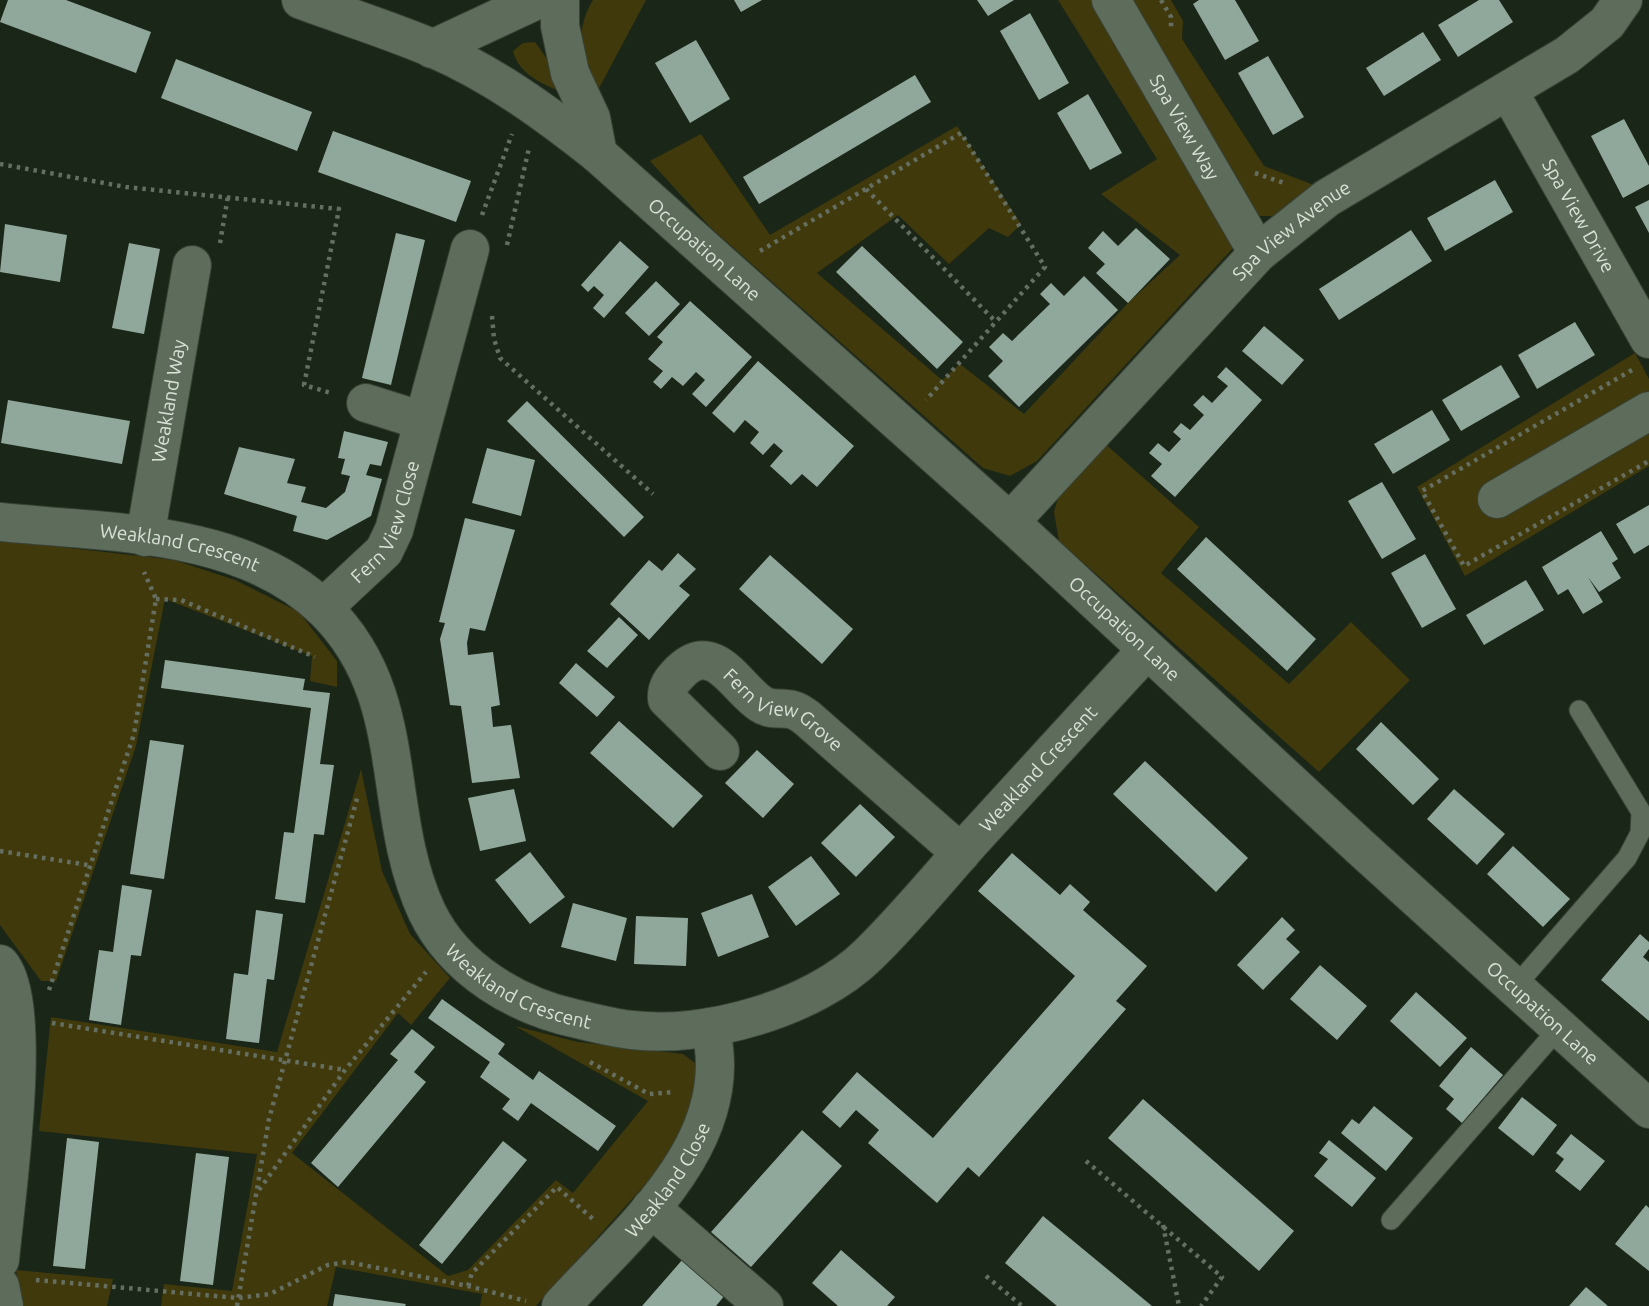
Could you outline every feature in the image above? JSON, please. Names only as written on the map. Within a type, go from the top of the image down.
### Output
[{"type":"street","name":"Occupation Lane","points":[[301,0],[432,49],[501,84],[527,116],[598,154],[1010,522],[1514,988],[1649,1109]]},
{"type":"street","points":[[432,49],[537,0]]},
{"type":"street","points":[[560,0],[560,26],[570,73],[591,118],[598,154]]},
{"type":"street","name":"Spa View Way","points":[[1111,0],[1258,253]]},
{"type":"street","name":"Spa View Avenue","points":[[1010,522],[1258,253],[1327,198],[1567,55],[1606,23],[1623,0]]},
{"type":"street","name":"Spa View Drive","points":[[1509,92],[1649,339]]},
{"type":"street","name":"Fern View Close","points":[[323,608],[384,551],[394,530],[424,421],[488,249]]},
{"type":"street","name":"Weakland Way","points":[[145,537],[192,265]]},
{"type":"street","points":[[366,403],[424,421]]},
{"type":"street","points":[[1497,499],[1649,411]]},
{"type":"street","name":"Weakland Crescent","points":[[0,522],[145,537],[200,546],[244,559],[281,578],[323,608],[353,645],[373,679],[383,707],[409,867],[429,916],[449,944],[480,976],[512,997],[551,1013],[631,1030],[673,1032],[709,1027],[794,1003],[866,957],[1147,650]]},
{"type":"street","name":"Fern View Grove","points":[[720,751],[667,699],[666,691],[673,679],[685,668],[705,660],[718,663],[761,704],[776,709],[793,710],[807,718],[961,853]]},
{"type":"street","points":[[0,964],[15,1001],[30,1019],[19,1042],[8,1283]]},
{"type":"street","name":"Weakland Close","points":[[547,1305],[620,1242],[651,1208],[695,1145],[710,1111],[716,1082],[715,1049],[709,1027]]},
{"type":"street","points":[[651,1208],[764,1306]]},
{"type":"lane","points":[[1514,988],[1627,858],[1640,834],[1641,812],[1579,710]]},
{"type":"lane","points":[[1391,1220],[1559,1028]]},
{"type":"path","points":[[1161,0],[1171,17],[1170,37]]},
{"type":"path","points":[[488,249],[527,116]]},
{"type":"path","points":[[488,249],[527,116]]},
{"type":"path","points":[[727,270],[961,133],[1045,267],[903,427]]},
{"type":"path","points":[[0,164],[125,187],[339,209],[304,386],[366,403]]},
{"type":"path","points":[[1251,172],[1327,198]]},
{"type":"path","points":[[866,189],[996,323]]},
{"type":"path","points":[[492,312],[494,339],[500,358],[653,494]]},
{"type":"path","points":[[145,537],[143,570],[156,600],[134,734],[54,969],[30,1019],[286,1058],[345,1070]]},
{"type":"path","points":[[156,600],[181,600],[317,658]]},
{"type":"path","points":[[237,1306],[269,1119],[361,784]]},
{"type":"path","points":[[0,851],[88,866]]},
{"type":"path","points":[[256,1193],[345,1070],[449,944]]},
{"type":"path","points":[[1086,1161],[1222,1277],[1201,1306]]},
{"type":"path","points":[[468,1286],[471,1273],[557,1187],[620,1242]]},
{"type":"path","points":[[1163,1225],[1179,1306]]},
{"type":"path","points":[[8,1283],[238,1298],[270,1294],[328,1265],[348,1262],[547,1305]]},
{"type":"path","points":[[986,1276],[1022,1306]]},
{"type":"shaded area","points":[[593,0],[646,0],[598,90],[583,57],[581,34]]},
{"type":"shaded area","points":[[1058,0],[1171,0],[1183,21],[1182,39],[1264,166],[1314,185],[1275,216],[1258,216],[1234,247],[1037,461],[1010,476],[983,468],[710,227],[650,161],[701,134],[770,235],[957,126],[1021,224],[1008,237],[989,228],[949,264],[898,215],[817,273],[942,380],[960,364],[1024,414],[1128,303],[1180,255],[1101,194],[1157,159]]},
{"type":"shaded area","points":[[535,42],[554,69],[557,90],[530,75],[519,65],[513,51],[523,43]]},
{"type":"shaded area","points":[[1635,353],[1649,379],[1649,466],[1465,576],[1417,487]]},
{"type":"shaded area","points":[[1103,442],[1199,527],[1161,573],[1289,684],[1351,622],[1410,680],[1319,772],[1059,541],[1054,512],[1060,491]]},
{"type":"shaded area","points":[[0,540],[174,560],[235,580],[299,612],[337,661],[337,687],[310,681],[312,656],[165,599],[136,746],[56,981],[41,981],[0,925]]},
{"type":"shaded area","points":[[361,769],[382,871],[410,934],[450,978],[411,1025],[398,1013],[292,1153],[448,1276],[468,1270],[556,1180],[573,1193],[648,1101],[515,1026],[578,1042],[683,1054],[695,1063],[698,1082],[689,1115],[667,1160],[536,1306],[480,1306],[482,1294],[336,1267],[327,1306],[161,1306],[164,1284],[232,1291],[257,1154],[39,1131],[51,1017],[277,1052]]},
{"type":"shaded area","points":[[16,1270],[113,1279],[107,1306],[23,1306]]},
{"type":"building","points":[[8,0],[66,0],[151,32],[136,73],[0,22]]},
{"type":"building","points":[[734,0],[762,0],[741,12]]},
{"type":"building","points":[[977,0],[1014,0],[988,16]]},
{"type":"building","points":[[1199,0],[1235,0],[1259,41],[1225,60],[1193,4]]},
{"type":"building","points":[[1479,0],[1499,0],[1513,22],[1458,57],[1438,25]]},
{"type":"building","points":[[1030,13],[1069,83],[1039,100],[1000,31]]},
{"type":"building","points":[[1423,32],[1441,60],[1384,96],[1366,68]]},
{"type":"building","points":[[696,40],[730,99],[690,123],[655,63]]},
{"type":"building","points":[[1268,56],[1304,117],[1273,135],[1238,73]]},
{"type":"building","points":[[176,59],[312,112],[297,151],[161,98]]},
{"type":"building","points":[[915,75],[931,102],[759,204],[743,177]]},
{"type":"building","points":[[1088,94],[1122,153],[1090,170],[1057,113]]},
{"type":"building","points":[[1624,119],[1649,166],[1649,184],[1623,198],[1591,136]]},
{"type":"building","points":[[333,131],[471,181],[456,222],[318,172]]},
{"type":"building","points":[[1495,180],[1513,212],[1445,251],[1427,218]]},
{"type":"building","points":[[1649,200],[1649,233],[1635,207]]},
{"type":"building","points":[[5,224],[67,235],[60,282],[0,272]]},
{"type":"building","points":[[1136,228],[1170,259],[1128,303],[1096,273],[1105,264],[1088,248],[1103,231],[1118,246]]},
{"type":"building","points":[[1411,230],[1432,261],[1339,320],[1319,289]]},
{"type":"building","points":[[396,233],[425,240],[391,385],[362,378]]},
{"type":"building","points":[[620,241],[649,267],[604,318],[593,308],[604,295],[594,286],[588,292],[581,285]]},
{"type":"building","points":[[129,243],[160,249],[144,334],[112,328]]},
{"type":"building","points":[[862,246],[963,342],[937,369],[836,272]]},
{"type":"building","points":[[1084,276],[1118,310],[1019,407],[988,376],[1003,361],[989,347],[1003,333],[1012,341],[1050,304],[1040,294],[1051,283],[1064,296]]},
{"type":"building","points":[[656,281],[680,304],[649,336],[625,313]]},
{"type":"building","points":[[690,301],[752,357],[706,407],[692,394],[705,380],[696,372],[683,386],[672,377],[661,389],[653,382],[663,371],[648,359],[663,342],[657,337]]},
{"type":"building","points":[[1575,322],[1595,355],[1537,389],[1518,355]]},
{"type":"building","points":[[1264,326],[1304,360],[1282,385],[1242,351]]},
{"type":"building","points":[[758,361],[854,446],[817,487],[802,474],[791,485],[770,466],[783,451],[774,443],[763,455],[750,443],[759,432],[745,420],[734,433],[712,413]]},
{"type":"building","points":[[1501,365],[1520,397],[1461,431],[1442,400]]},
{"type":"building","points":[[1226,367],[1262,400],[1175,497],[1151,476],[1162,464],[1149,453],[1158,443],[1169,452],[1181,439],[1173,432],[1181,423],[1190,430],[1204,415],[1193,405],[1203,395],[1212,403],[1228,386],[1217,377]]},
{"type":"building","points":[[8,400],[130,421],[122,464],[1,443]]},
{"type":"building","points":[[527,401],[644,517],[624,537],[507,421]]},
{"type":"building","points":[[1432,410],[1450,440],[1393,474],[1374,444]]},
{"type":"building","points":[[344,431],[388,442],[381,466],[370,464],[366,475],[382,479],[371,516],[327,540],[293,531],[297,516],[224,494],[239,447],[295,459],[287,483],[306,487],[301,502],[326,508],[345,492],[350,476],[341,474],[345,459],[338,458]]},
{"type":"building","points":[[487,448],[535,460],[521,516],[472,503]]},
{"type":"building","points":[[1382,482],[1416,539],[1382,559],[1348,501]]},
{"type":"building","points":[[1649,505],[1649,545],[1634,554],[1616,524]]},
{"type":"building","points":[[465,518],[515,530],[485,631],[470,628],[467,643],[468,655],[493,652],[500,705],[491,707],[493,727],[511,725],[520,778],[472,783],[461,706],[450,705],[440,639],[445,623],[439,622]]},
{"type":"building","points":[[1601,531],[1618,559],[1612,563],[1621,578],[1599,592],[1588,577],[1603,602],[1583,614],[1568,589],[1558,595],[1542,567]]},
{"type":"building","points":[[1206,537],[1316,639],[1287,671],[1177,569]]},
{"type":"building","points":[[678,553],[696,569],[679,586],[690,595],[649,640],[610,604],[649,560],[662,571]]},
{"type":"building","points":[[1425,554],[1456,609],[1422,628],[1391,573]]},
{"type":"building","points":[[770,555],[853,629],[822,664],[739,589]]},
{"type":"building","points":[[1526,580],[1544,610],[1484,645],[1466,615]]},
{"type":"building","points":[[619,617],[638,635],[607,668],[587,651]]},
{"type":"building","points":[[165,660],[305,679],[303,690],[330,693],[320,764],[334,765],[324,835],[314,834],[305,903],[275,899],[284,832],[294,833],[311,708],[161,688]]},
{"type":"building","points":[[576,663],[615,697],[597,717],[559,683]]},
{"type":"building","points":[[619,721],[703,796],[673,828],[590,753]]},
{"type":"building","points":[[1381,722],[1439,779],[1413,805],[1356,749]]},
{"type":"building","points":[[150,740],[184,745],[164,879],[130,874]]},
{"type":"building","points":[[757,750],[794,784],[763,818],[725,783]]},
{"type":"building","points":[[1145,761],[1248,858],[1216,892],[1113,794]]},
{"type":"building","points":[[514,789],[526,841],[480,851],[468,798]]},
{"type":"building","points":[[1454,789],[1505,834],[1477,865],[1427,819]]},
{"type":"building","points":[[860,804],[895,837],[856,877],[821,843]]},
{"type":"building","points":[[1513,846],[1570,899],[1543,927],[1487,874]]},
{"type":"building","points":[[530,852],[565,897],[530,924],[495,880]]},
{"type":"building","points":[[1012,853],[1060,895],[1070,884],[1090,902],[1083,910],[1147,966],[1116,1001],[1126,1009],[979,1177],[968,1167],[937,1203],[868,1143],[879,1130],[856,1110],[840,1128],[822,1112],[857,1072],[933,1138],[1075,976],[978,891]]},
{"type":"building","points":[[811,856],[840,894],[796,926],[768,887]]},
{"type":"building","points":[[122,885],[152,890],[141,956],[131,955],[121,1025],[89,1020],[99,950],[113,952]]},
{"type":"building","points":[[752,894],[769,937],[718,957],[701,913]]},
{"type":"building","points":[[573,903],[627,918],[616,961],[561,947]]},
{"type":"building","points":[[256,910],[283,914],[274,980],[267,979],[259,1043],[226,1039],[234,973],[248,975]]},
{"type":"building","points":[[636,916],[688,918],[686,966],[634,964]]},
{"type":"building","points":[[1282,917],[1295,930],[1286,939],[1300,952],[1263,990],[1237,965]]},
{"type":"building","points":[[1640,934],[1649,942],[1649,949],[1643,957],[1649,962],[1649,1021],[1601,980]]},
{"type":"building","points":[[1320,965],[1367,1006],[1337,1040],[1290,999]]},
{"type":"building","points":[[1416,992],[1467,1038],[1440,1067],[1390,1021]]},
{"type":"building","points":[[442,999],[505,1044],[498,1054],[533,1080],[539,1071],[616,1126],[598,1151],[531,1103],[518,1121],[502,1109],[510,1099],[480,1077],[490,1062],[428,1018]]},
{"type":"building","points":[[412,1029],[435,1047],[414,1072],[426,1082],[338,1187],[311,1163],[398,1060],[390,1054]]},
{"type":"building","points":[[1471,1047],[1503,1075],[1462,1123],[1446,1109],[1454,1099],[1439,1086]]},
{"type":"building","points":[[1522,1097],[1557,1125],[1533,1156],[1498,1128]]},
{"type":"building","points":[[1143,1099],[1294,1231],[1259,1271],[1108,1138]]},
{"type":"building","points":[[1374,1106],[1413,1138],[1386,1171],[1341,1133],[1352,1119],[1359,1124]]},
{"type":"building","points":[[802,1130],[842,1166],[751,1267],[711,1232]]},
{"type":"building","points":[[1571,1134],[1605,1161],[1580,1191],[1555,1171],[1564,1159],[1556,1153]]},
{"type":"building","points":[[67,1138],[99,1142],[85,1269],[53,1266]]},
{"type":"building","points":[[1329,1140],[1376,1178],[1352,1207],[1314,1176],[1328,1159],[1319,1153]]},
{"type":"building","points":[[503,1141],[527,1160],[442,1264],[419,1245]]},
{"type":"building","points":[[196,1153],[229,1157],[213,1285],[180,1281]]},
{"type":"building","points":[[1646,1205],[1649,1208],[1649,1271],[1615,1244]]},
{"type":"building","points":[[1043,1216],[1152,1306],[1057,1306],[1005,1263]]},
{"type":"building","points":[[841,1250],[895,1297],[887,1306],[838,1306],[812,1283]]},
{"type":"building","points":[[683,1259],[725,1295],[716,1306],[642,1306]]},
{"type":"building","points":[[1586,1287],[1608,1306],[1569,1306]]},
{"type":"building","points":[[335,1294],[406,1304],[333,1306]]}]
